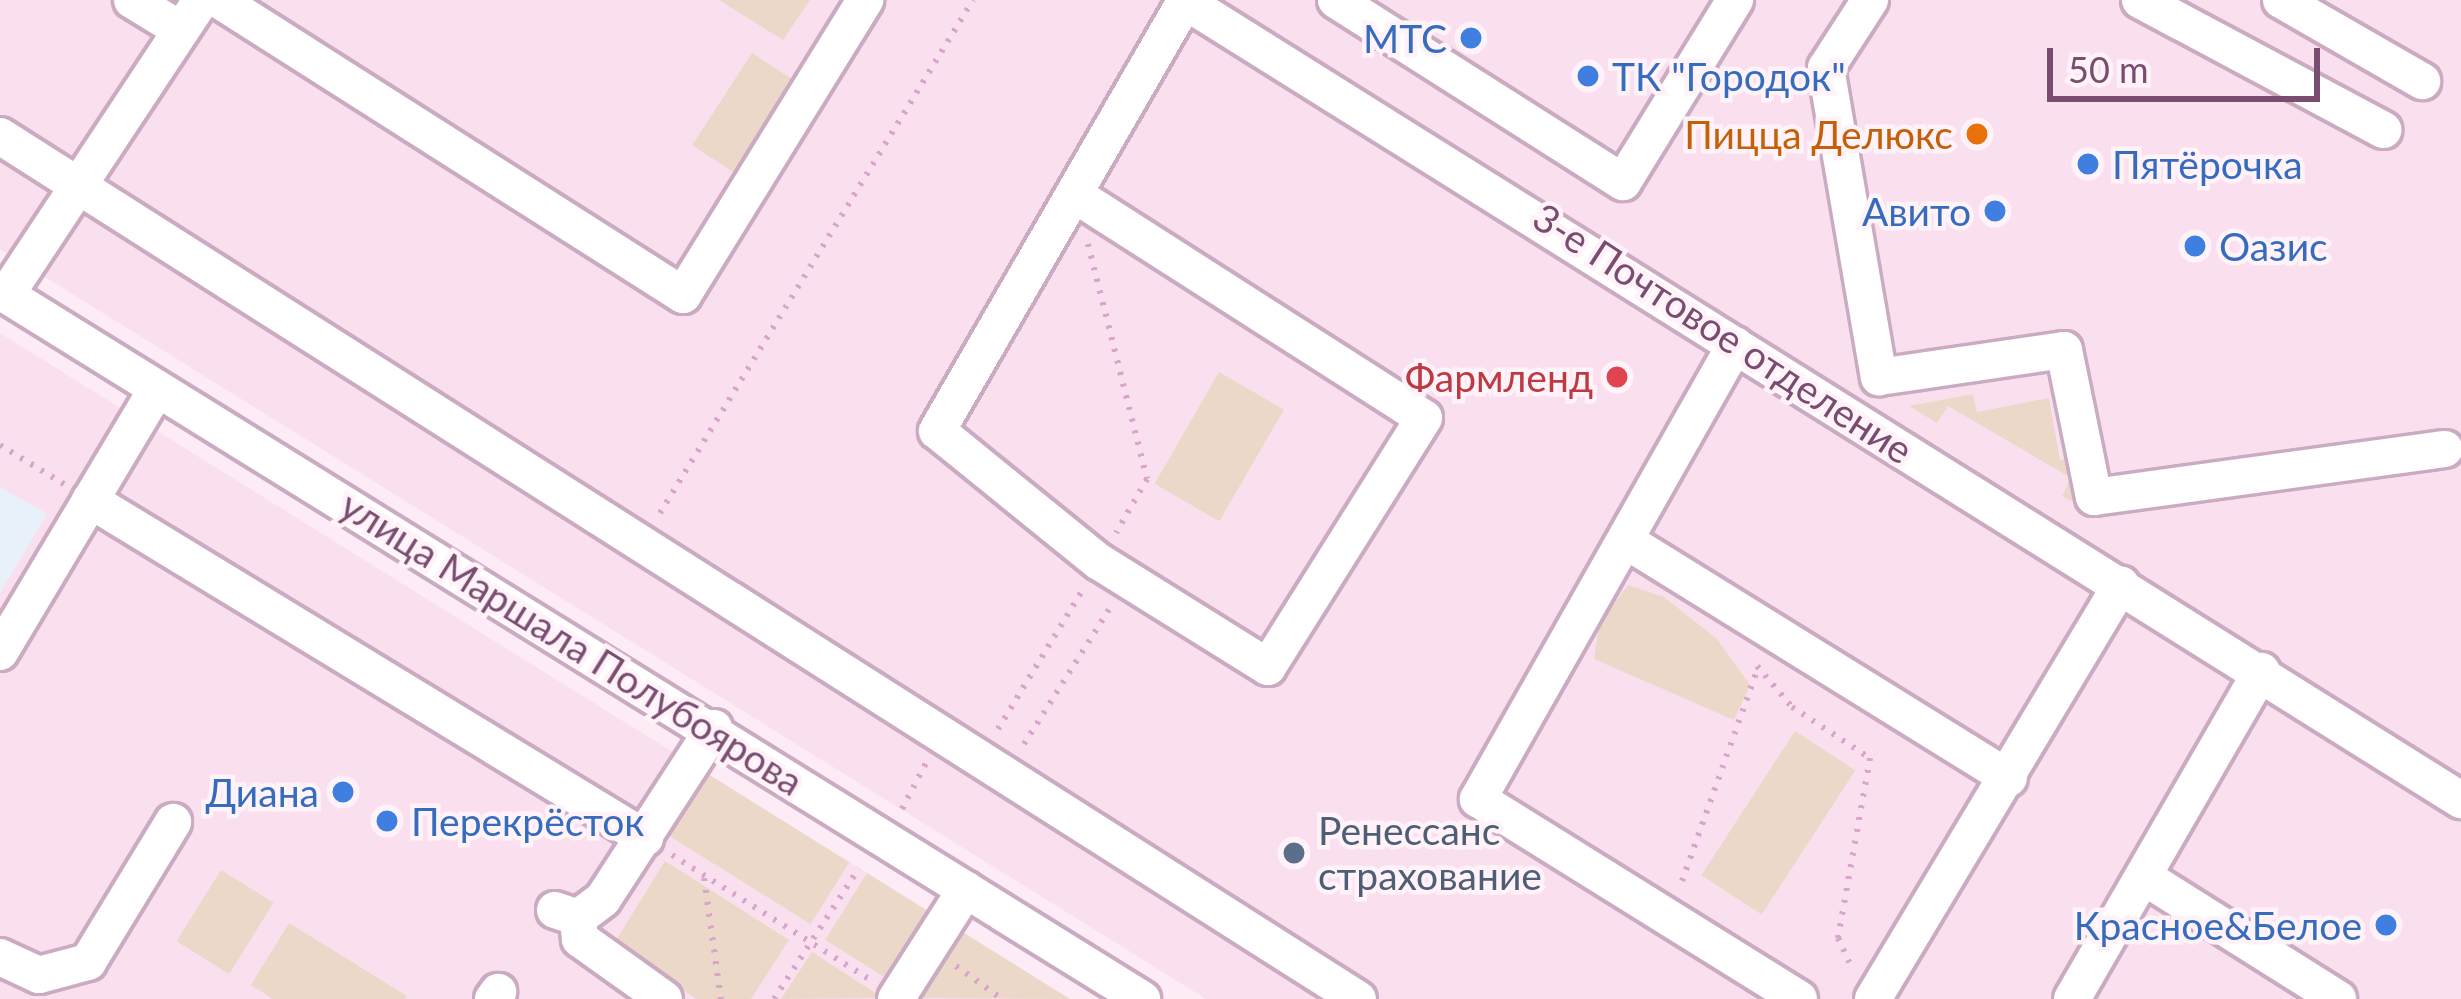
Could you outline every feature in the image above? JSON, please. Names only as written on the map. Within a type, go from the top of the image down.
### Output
[{"type":"street","points":[[3,293],[191,15],[132,0]]},
{"type":"street","points":[[219,0],[683,296],[865,0]]},
{"type":"street","points":[[1336,0],[1623,182],[1736,0]]},
{"type":"street","points":[[1854,418],[1879,377],[1826,68],[1870,0]]},
{"type":"street","points":[[2140,0],[2383,130]]},
{"type":"street","points":[[2281,0],[2422,81]]},
{"type":"street","points":[[1080,199],[1424,418],[1268,667],[1113,571],[937,431],[1080,199],[1184,1]]},
{"type":"street","name":"3-е Почтовое отделение","points":[[1184,1],[2461,800]]},
{"type":"street","points":[[0,136],[1358,999]]},
{"type":"street","name":"улица Маршала Полубоярова","points":[[3,293],[714,728],[1142,999]]},
{"type":"street","points":[[1735,345],[1628,542],[1478,799],[1799,999]]},
{"type":"street","points":[[1879,377],[2063,350],[2094,497],[2063,548]]},
{"type":"street","points":[[0,652],[157,388]]},
{"type":"street","points":[[2094,497],[2445,449]]},
{"type":"street","points":[[90,500],[645,838]]},
{"type":"street","points":[[1628,542],[2009,778]]},
{"type":"street","points":[[1865,989],[2009,778],[2121,584]]},
{"type":"street","points":[[2072,999],[2146,878],[2261,671]]},
{"type":"street","points":[[664,999],[580,939],[566,914],[645,838],[714,728]]},
{"type":"street","points":[[0,957],[39,975],[88,962],[173,822]]},
{"type":"street","points":[[2146,878],[2338,999]]},
{"type":"street","points":[[897,997],[966,889]]},
{"type":"path","points":[[639,546],[973,0]]},
{"type":"path","points":[[993,765],[1113,571],[1147,479],[1080,199]]},
{"type":"path","points":[[0,446],[90,500]]},
{"type":"path","points":[[993,765],[1113,571]]},
{"type":"path","points":[[1744,650],[1792,707],[1870,758],[1838,938],[1865,989]]},
{"type":"path","points":[[1682,881],[1758,667]]},
{"type":"path","points":[[902,809],[941,733]]},
{"type":"path","points":[[645,838],[897,997]]},
{"type":"path","points":[[774,999],[859,868]]},
{"type":"path","points":[[703,875],[721,999]]},
{"type":"path","points":[[929,946],[1002,999]]},
{"type":"shaded area","points":[[0,0],[2461,0],[2461,999],[1206,999],[0,249]]},
{"type":"shaded area","points":[[719,0],[810,0],[783,40]]},
{"type":"shaded area","points":[[752,53],[793,80],[733,172],[692,145]]},
{"type":"shaded area","points":[[0,333],[867,873],[1070,999],[0,999]]},
{"type":"shaded area","points":[[1219,372],[1284,410],[1219,521],[1154,484]]},
{"type":"shaded area","points":[[1973,394],[1977,412],[2049,398],[2060,460],[2078,457],[2075,503],[2062,496],[2071,478],[1948,406],[1937,423],[1909,406]]},
{"type":"shaded area","points":[[0,487],[47,514],[0,593]]},
{"type":"shaded area","points":[[1628,585],[1664,597],[1717,639],[1750,685],[1734,720],[1594,659],[1599,624]]},
{"type":"shaded area","points":[[1795,731],[1855,770],[1762,914],[1701,875]]},
{"type":"shaded area","points":[[700,769],[849,862],[811,924],[661,831]]},
{"type":"shaded area","points":[[665,861],[789,940],[751,999],[697,999],[613,945]]},
{"type":"shaded area","points":[[221,870],[274,903],[229,974],[176,941]]},
{"type":"shaded area","points":[[867,873],[936,916],[894,983],[825,940]]},
{"type":"shaded area","points":[[289,923],[407,996],[273,999],[251,985]]},
{"type":"shaded area","points":[[964,933],[1070,999],[919,998]]},
{"type":"shaded area","points":[[812,952],[883,998],[781,999]]},
{"type":"place","name":"МТС","points":[[1471,38]]},
{"type":"place","name":"ТК \"Городок\"","points":[[1588,76]]},
{"type":"place","name":"Пицца Делюкс","points":[[1977,134]]},
{"type":"place","name":"Пятёрочка","points":[[2088,164]]},
{"type":"place","name":"Авито","points":[[1995,211]]},
{"type":"place","name":"Оазис","points":[[2195,246]]},
{"type":"place","name":"Фармленд","points":[[1617,377]]},
{"type":"place","name":"Диана","points":[[343,792]]},
{"type":"place","name":"Перекрёсток","points":[[387,821]]},
{"type":"place","name":"Ренессанс страхование","points":[[1294,853]]},
{"type":"place","name":"Красное&Белое","points":[[2386,925]]}]
